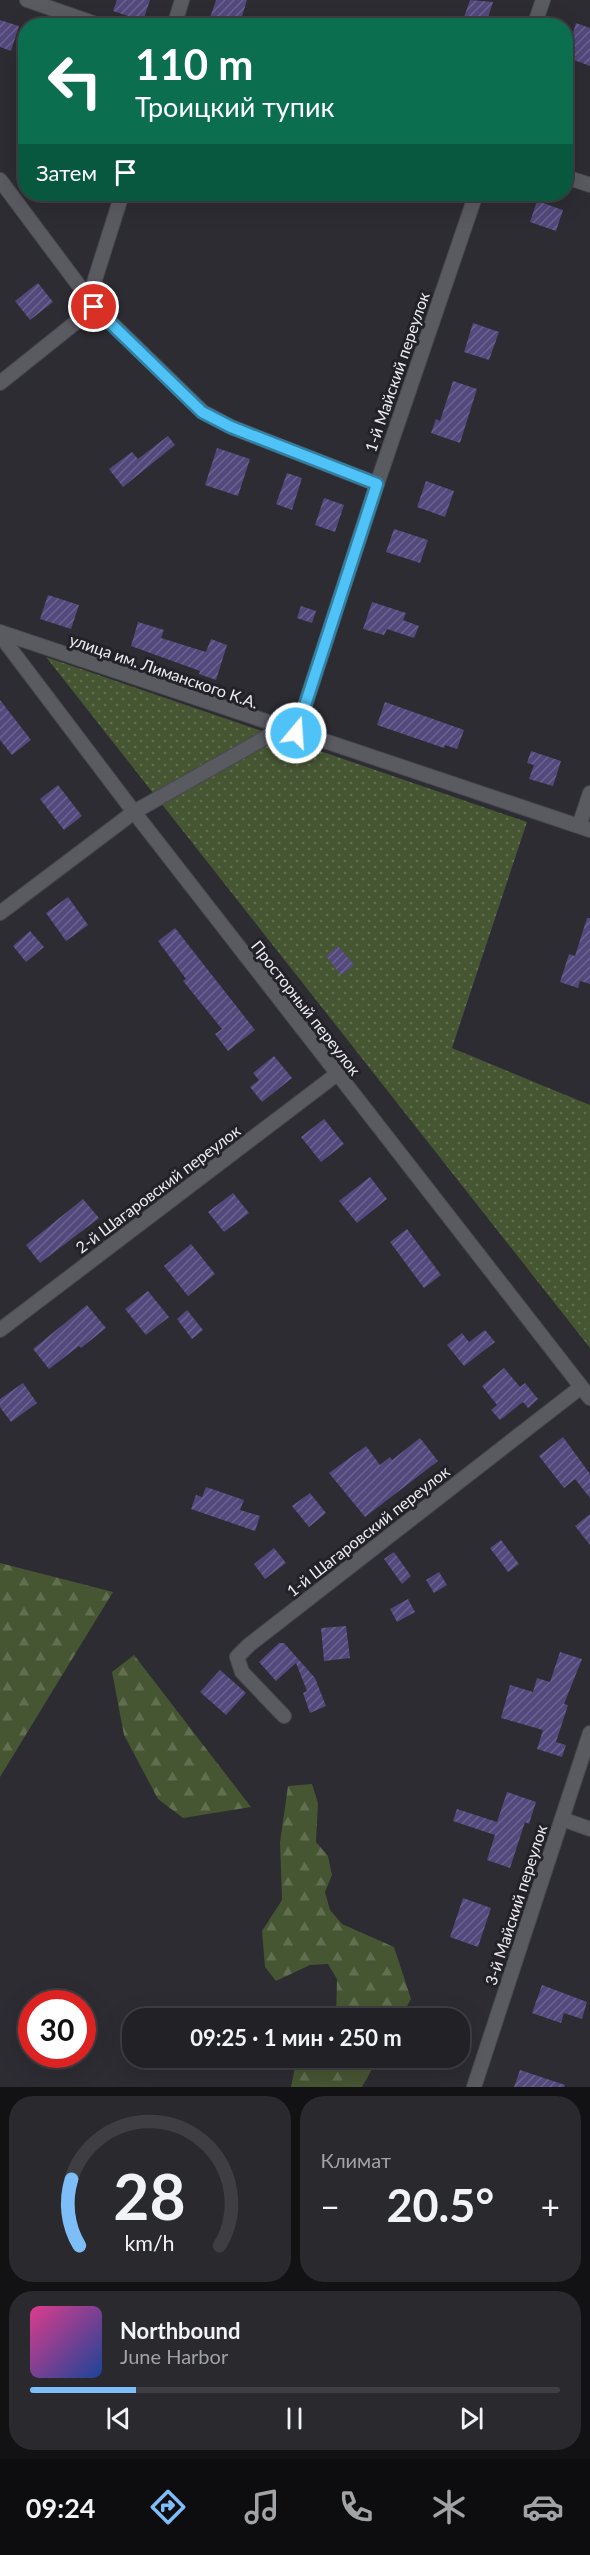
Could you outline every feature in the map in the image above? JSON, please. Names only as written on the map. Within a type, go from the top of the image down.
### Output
[{"type":"street","points":[[27,0],[79,18]]},
{"type":"street","points":[[176,18],[182,0]]},
{"type":"street","points":[[537,18],[543,0]]},
{"type":"street","points":[[573,179],[590,185]]},
{"type":"street","points":[[0,180],[94,307],[202,412],[231,427],[377,484]]},
{"type":"street","points":[[94,307],[92,289],[120,201]]},
{"type":"street","name":"1-й Майский переулок","points":[[296,733],[377,484],[474,201]]},
{"type":"street","points":[[0,383],[94,307]]},
{"type":"street","name":"улица им. Лиманского К.А.","points":[[0,634],[585,828]]},
{"type":"street","name":"Просторный переулок","points":[[0,634],[134,812],[590,1398]]},
{"type":"street","points":[[0,913],[134,812],[270,735],[296,733]]},
{"type":"street","points":[[585,828],[590,793]]},
{"type":"street","name":"2-й Шагаровский переулок","points":[[0,1330],[337,1074]]},
{"type":"street","name":"1-й Шагаровский переулок","points":[[284,1716],[242,1672],[237,1658],[249,1645],[581,1387]]},
{"type":"street","name":"3-й Майский переулок","points":[[474,2087],[590,1733]]},
{"type":"street","points":[[562,1819],[590,1829]]},
{"type":"green space","points":[[46,657],[527,822],[452,1048],[590,1105],[590,1348]]},
{"type":"green space","points":[[0,1563],[113,1592],[0,1777]]},
{"type":"green space","points":[[134,1655],[251,1807],[183,1818],[158,1799],[124,1735],[112,1672]]},
{"type":"green space","points":[[312,1784],[318,1803],[316,1842],[328,1856],[332,1875],[325,1892],[330,1910],[342,1924],[394,1947],[411,1999],[406,2008],[336,2008],[337,1979],[328,1964],[310,1965],[276,1981],[265,1967],[262,1931],[282,1900],[280,1842],[288,1786]]},
{"type":"green space","points":[[295,2068],[372,2068],[362,2087],[291,2087]]},
{"type":"building","points":[[117,0],[150,0],[144,18],[134,18],[113,11]]},
{"type":"building","points":[[216,0],[247,0],[241,18],[210,18]]},
{"type":"building","points":[[470,0],[493,2],[488,18],[464,18]]},
{"type":"building","points":[[0,20],[18,26],[11,51],[0,47]]},
{"type":"building","points":[[576,23],[590,28],[590,66],[573,60],[573,33]]},
{"type":"building","points":[[537,201],[563,210],[556,231],[530,222]]},
{"type":"building","points":[[38,283],[53,302],[30,320],[15,301]]},
{"type":"building","points":[[473,323],[499,332],[489,360],[464,352]]},
{"type":"building","points":[[453,381],[477,389],[460,443],[431,433],[436,419],[440,421]]},
{"type":"building","points":[[168,436],[175,445],[123,487],[109,469],[132,452],[138,459]]},
{"type":"building","points":[[217,448],[250,459],[238,496],[205,485]]},
{"type":"building","points":[[287,473],[302,478],[292,510],[276,504]]},
{"type":"building","points":[[426,481],[454,491],[445,517],[417,507]]},
{"type":"building","points":[[324,498],[344,505],[335,532],[315,525]]},
{"type":"building","points":[[394,529],[428,540],[420,563],[386,552]]},
{"type":"building","points":[[48,595],[79,605],[71,629],[40,619]]},
{"type":"building","points":[[372,602],[406,613],[403,620],[419,626],[414,638],[387,629],[384,635],[363,629]]},
{"type":"building","points":[[301,606],[316,611],[312,623],[297,618]]},
{"type":"building","points":[[138,622],[164,630],[161,638],[206,652],[211,639],[227,645],[216,680],[199,674],[200,671],[131,646]]},
{"type":"building","points":[[0,700],[31,740],[12,755],[0,740]]},
{"type":"building","points":[[385,702],[464,730],[457,749],[445,745],[444,748],[377,725]]},
{"type":"building","points":[[531,751],[561,761],[553,786],[529,779],[534,765],[527,763]]},
{"type":"building","points":[[58,785],[82,816],[64,830],[40,799]]},
{"type":"building","points":[[68,897],[88,925],[66,941],[46,913]]},
{"type":"building","points":[[587,918],[590,918],[590,984],[580,981],[578,988],[560,982],[569,954],[575,956]]},
{"type":"building","points":[[175,928],[255,1030],[228,1051],[215,1034],[222,1029],[183,981],[186,979],[158,941]]},
{"type":"building","points":[[30,931],[44,947],[26,962],[13,946]]},
{"type":"building","points":[[338,946],[354,965],[341,975],[326,956]]},
{"type":"building","points":[[274,1056],[292,1078],[262,1102],[250,1087],[259,1080],[253,1073]]},
{"type":"building","points":[[324,1119],[344,1144],[321,1162],[301,1137]]},
{"type":"building","points":[[370,1177],[387,1199],[357,1223],[339,1201]]},
{"type":"building","points":[[233,1193],[249,1213],[224,1232],[208,1212]]},
{"type":"building","points":[[83,1199],[99,1218],[40,1263],[26,1245]]},
{"type":"building","points":[[407,1229],[441,1275],[424,1288],[390,1242]]},
{"type":"building","points":[[191,1244],[215,1274],[188,1296],[164,1266]]},
{"type":"building","points":[[148,1291],[169,1317],[146,1335],[125,1309]]},
{"type":"building","points":[[87,1305],[106,1328],[49,1369],[33,1349]]},
{"type":"building","points":[[187,1310],[203,1330],[192,1339],[177,1319]]},
{"type":"building","points":[[485,1330],[495,1342],[464,1366],[447,1345],[462,1333],[469,1342]]},
{"type":"building","points":[[504,1368],[520,1387],[525,1383],[538,1399],[528,1408],[523,1402],[500,1420],[491,1410],[497,1405],[482,1386]]},
{"type":"building","points":[[23,1383],[37,1403],[11,1422],[0,1407],[0,1399]]},
{"type":"building","points":[[563,1437],[590,1474],[590,1498],[575,1479],[564,1488],[539,1456]]},
{"type":"building","points":[[420,1438],[438,1461],[365,1517],[329,1473],[366,1446],[380,1465],[390,1457],[392,1460]]},
{"type":"building","points":[[206,1487],[244,1500],[240,1510],[260,1516],[255,1531],[191,1509],[196,1495],[202,1497]]},
{"type":"building","points":[[310,1493],[326,1513],[309,1527],[292,1506]]},
{"type":"building","points":[[590,1514],[590,1545],[575,1526]]},
{"type":"building","points":[[501,1540],[519,1564],[508,1572],[490,1548]]},
{"type":"building","points":[[274,1548],[286,1563],[265,1579],[254,1564]]},
{"type":"building","points":[[394,1552],[411,1576],[402,1584],[384,1559]]},
{"type":"building","points":[[439,1572],[447,1585],[434,1593],[426,1580]]},
{"type":"building","points":[[408,1599],[415,1612],[397,1622],[390,1609]]},
{"type":"building","points":[[346,1626],[350,1658],[324,1661],[321,1628]]},
{"type":"building","points":[[279,1643],[284,1643],[315,1678],[326,1706],[310,1713],[303,1693],[307,1691],[296,1663],[276,1681],[259,1662]]},
{"type":"building","points":[[560,1652],[582,1659],[564,1704],[568,1705],[556,1742],[566,1745],[562,1757],[537,1749],[543,1730],[501,1718],[510,1685],[533,1692],[537,1678],[550,1682]]},
{"type":"building","points":[[220,1670],[246,1693],[226,1715],[200,1692]]},
{"type":"building","points":[[507,1792],[536,1802],[529,1824],[525,1822],[510,1868],[487,1860],[495,1835],[453,1821],[457,1809],[497,1822]]},
{"type":"building","points":[[463,1898],[491,1908],[478,1947],[450,1937]]},
{"type":"building","points":[[542,1985],[587,2002],[582,2019],[564,2013],[561,2023],[532,2013]]},
{"type":"building","points":[[520,2070],[565,2085],[564,2087],[514,2087]]},
{"type":"route","points":[[94,307],[202,412],[231,427],[377,484],[296,733]]}]
